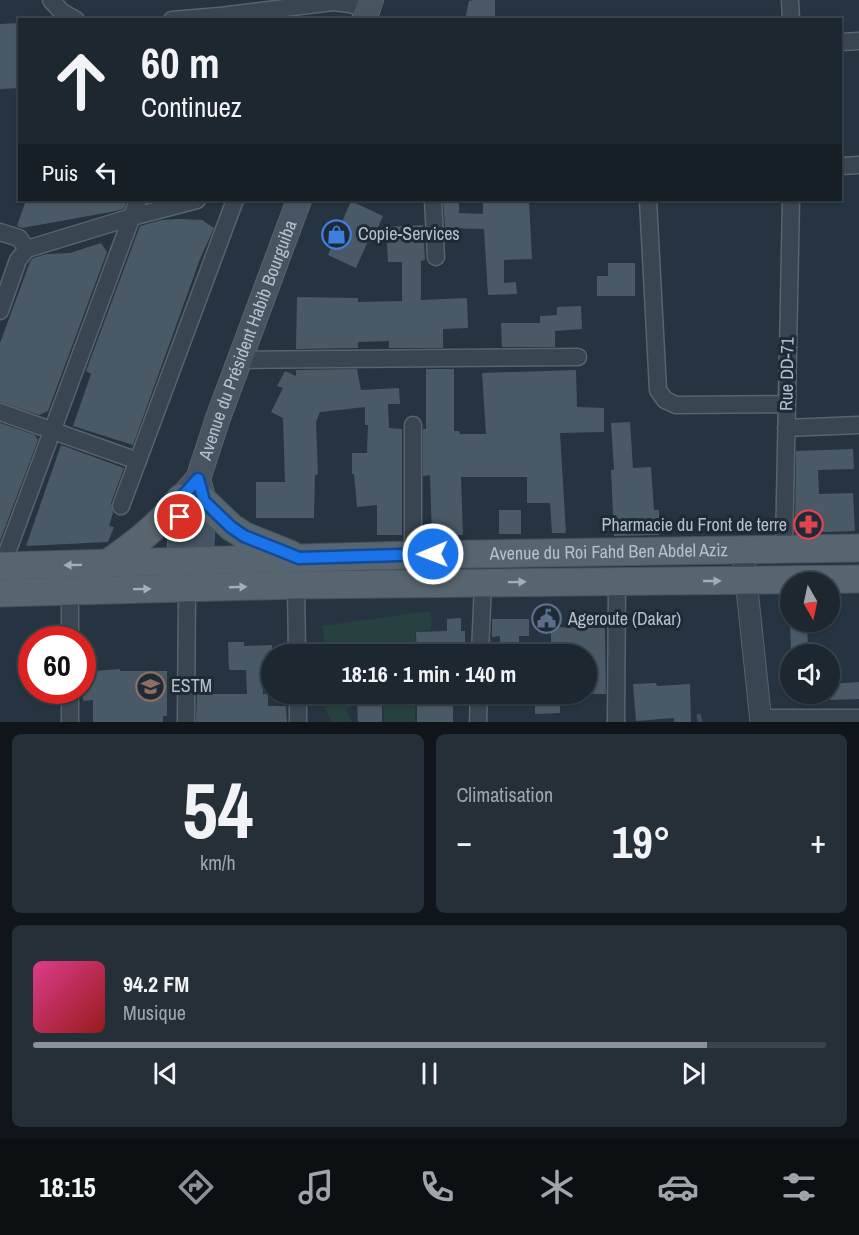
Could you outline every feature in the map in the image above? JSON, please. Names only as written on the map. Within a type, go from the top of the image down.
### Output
[{"type":"main road","name":"Avenue du Président Habib Bourguiba","points":[[189,577],[194,493],[218,418],[299,201]]},
{"type":"main road","points":[[105,565],[144,537],[194,493],[244,536],[299,558]]},
{"type":"main road","name":"Avenue du Roi Fahd Ben Abdel Aziz","points":[[0,593],[70,591],[189,577],[299,558],[859,548]]},
{"type":"main road","name":"Avenue du Roi Fahd Ben Abdel Aziz","points":[[1,566],[105,565],[189,577],[296,585],[859,579]]},
{"type":"street","points":[[51,0],[62,12],[72,18]]},
{"type":"street","points":[[790,0],[791,18]]},
{"type":"street","points":[[196,18],[333,2],[350,4],[368,10]]},
{"type":"street","points":[[842,42],[859,41]]},
{"type":"street","points":[[842,166],[859,165]]},
{"type":"street","points":[[1,566],[138,201]]},
{"type":"street","points":[[0,311],[18,260],[27,249],[193,201]]},
{"type":"street","points":[[121,506],[235,201]]},
{"type":"street","points":[[433,201],[436,257]]},
{"type":"street","points":[[648,201],[658,390],[665,400],[676,405],[787,404]]},
{"type":"street","name":"Rue DD-71","points":[[784,549],[791,201]]},
{"type":"street","points":[[0,232],[6,232],[18,238],[27,249]]},
{"type":"street","points":[[239,360],[578,357]]},
{"type":"street","points":[[0,412],[138,461]]},
{"type":"street","points":[[413,425],[413,555]]},
{"type":"street","points":[[786,428],[859,425]]},
{"type":"street","points":[[743,551],[761,720],[859,718]]},
{"type":"street","points":[[186,722],[189,577]]},
{"type":"street","points":[[616,722],[617,581]]},
{"type":"street","points":[[480,644],[483,582]]},
{"type":"street","points":[[296,585],[297,644]]},
{"type":"street","points":[[70,591],[70,626]]},
{"type":"street","points":[[70,704],[70,722]]},
{"type":"street","points":[[297,704],[298,722]]},
{"type":"street","points":[[478,722],[479,704]]},
{"type":"green space","points":[[430,611],[432,621],[431,630],[415,632],[416,644],[325,644],[322,626]]},
{"type":"green space","points":[[323,704],[353,704],[346,710],[352,722],[332,722]]},
{"type":"green space","points":[[383,704],[415,704],[415,722],[384,722]]},
{"type":"building","points":[[495,0],[495,18],[465,18],[469,1]]},
{"type":"building","points":[[18,23],[18,88],[0,89],[0,24]]},
{"type":"building","points":[[26,201],[127,201],[124,209],[116,211],[22,228],[17,226]]},
{"type":"building","points":[[351,201],[383,216],[356,268],[328,255]]},
{"type":"building","points":[[443,201],[459,201],[459,213],[483,214],[483,201],[529,201],[532,259],[504,260],[504,283],[516,282],[517,294],[488,295],[484,229],[445,228]]},
{"type":"building","points":[[162,220],[202,220],[214,228],[200,259],[133,445],[73,426],[91,374],[86,371],[140,226]]},
{"type":"building","points":[[423,225],[425,260],[421,261],[421,300],[467,298],[468,328],[443,329],[443,348],[389,348],[389,341],[358,342],[358,348],[296,349],[297,297],[358,298],[358,302],[402,301],[402,262],[388,262],[386,227]]},
{"type":"building","points":[[101,243],[107,252],[48,411],[39,415],[0,402],[0,343],[30,262],[33,258],[47,254],[70,253]]},
{"type":"building","points":[[608,263],[635,263],[635,296],[597,296],[597,276],[608,276]]},
{"type":"building","points":[[581,306],[582,329],[555,331],[555,347],[502,347],[501,323],[540,323],[540,316],[557,315],[557,307]]},
{"type":"building","points":[[357,369],[361,390],[399,388],[400,404],[388,404],[389,428],[402,429],[402,535],[377,535],[377,505],[357,507],[354,474],[352,474],[352,453],[367,453],[368,425],[365,425],[365,407],[320,412],[316,422],[318,474],[315,475],[314,518],[256,518],[256,482],[285,482],[283,418],[271,412],[283,388],[277,386],[285,371],[296,376],[296,370]]},
{"type":"building","points":[[426,369],[454,369],[454,431],[459,431],[460,434],[486,434],[482,373],[576,370],[577,407],[604,408],[604,432],[560,433],[566,533],[552,533],[550,503],[527,503],[527,477],[461,477],[463,535],[432,536],[430,475],[423,476]]},
{"type":"building","points":[[630,422],[633,468],[651,467],[654,510],[659,510],[659,535],[614,536],[611,423]]},
{"type":"building","points":[[0,423],[35,435],[38,440],[0,541]]},
{"type":"building","points":[[61,445],[124,468],[111,503],[113,513],[109,526],[114,527],[108,542],[26,546]]},
{"type":"building","points":[[853,449],[854,469],[818,470],[819,494],[853,493],[855,531],[795,533],[796,451]]},
{"type":"building","points":[[499,510],[521,510],[521,534],[499,534]]},
{"type":"building","points":[[461,618],[461,631],[465,631],[465,644],[417,644],[416,632],[447,631],[447,619]]},
{"type":"building","points":[[492,619],[529,619],[529,636],[519,636],[519,644],[500,644],[500,636],[492,637]]},
{"type":"building","points":[[551,627],[605,628],[606,694],[597,694],[597,644],[551,644]]},
{"type":"building","points":[[790,632],[807,632],[808,644],[791,644]]},
{"type":"building","points":[[228,642],[244,642],[244,646],[261,645],[261,704],[286,706],[287,722],[196,722],[197,694],[247,694],[246,670],[229,670]]},
{"type":"building","points":[[120,669],[120,671],[167,671],[167,716],[163,716],[163,722],[93,722],[93,704],[96,704],[96,671]]},
{"type":"building","points":[[859,682],[859,699],[840,700],[840,683]]},
{"type":"building","points":[[656,683],[657,686],[690,684],[691,722],[674,722],[674,718],[636,721],[633,684]]},
{"type":"building","points":[[357,704],[382,704],[382,722],[358,722]]},
{"type":"building","points":[[417,704],[453,704],[453,722],[417,722]]},
{"type":"building","points":[[535,704],[560,704],[560,713],[535,714]]},
{"type":"waterway","points":[[699,716],[700,722]]},
{"type":"place","name":"Copie-Services","points":[[337,234]]},
{"type":"place","name":"Pharmacie du Front de terre","points":[[808,525]]},
{"type":"place","name":"Ageroute (Dakar)","points":[[547,619]]},
{"type":"place","name":"ESTM","points":[[150,686]]},
{"type":"route","points":[[180,517],[181,498],[198,479],[204,501],[231,527],[244,536],[299,558],[433,554]]}]
